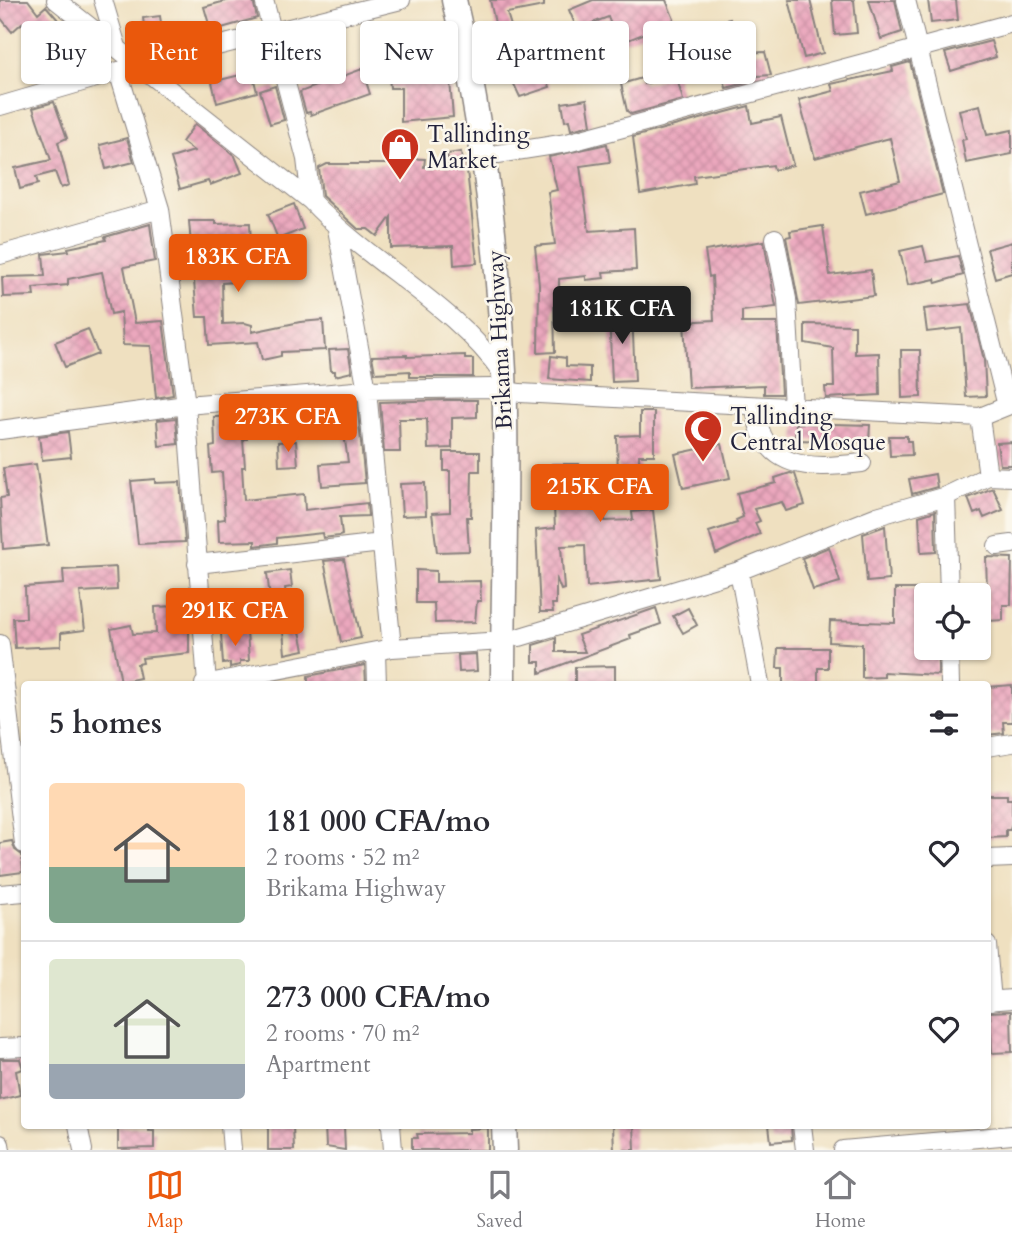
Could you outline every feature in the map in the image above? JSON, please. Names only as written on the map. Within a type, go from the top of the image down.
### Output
[{"type":"highway","name":"Brikama Highway","points":[[454,0],[471,81],[489,196],[509,386]]},
{"type":"highway","name":"Brikama Highway","points":[[470,0],[498,154],[515,296],[509,386],[511,639],[518,681]]},
{"type":"highway","name":"Brikama Highway","points":[[504,681],[511,639]]},
{"type":"highway","points":[[504,1129],[505,1150]]},
{"type":"highway","points":[[521,1129],[522,1150]]},
{"type":"street","points":[[56,0],[125,55]]},
{"type":"street","points":[[103,0],[117,47]]},
{"type":"street","points":[[264,0],[269,21]]},
{"type":"street","points":[[314,21],[401,0]]},
{"type":"street","points":[[0,430],[186,405],[367,390],[509,386],[755,407],[980,417],[1009,405],[906,0]]},
{"type":"street","points":[[498,154],[567,143],[1012,23]]},
{"type":"street","points":[[0,106],[125,69]]},
{"type":"street","points":[[118,71],[160,209],[186,405],[206,681]]},
{"type":"street","points":[[160,84],[311,201],[337,229],[475,337],[509,386]]},
{"type":"street","points":[[286,84],[306,159],[311,201]]},
{"type":"street","points":[[0,255],[160,209]]},
{"type":"street","points":[[337,229],[367,390],[382,543],[384,650],[378,681]]},
{"type":"street","points":[[775,238],[787,299],[793,408]]},
{"type":"street","points":[[755,407],[757,431],[777,455],[812,467],[862,463]]},
{"type":"street","points":[[980,417],[988,476]]},
{"type":"street","points":[[222,681],[384,650],[511,639],[739,571],[877,516],[946,496],[988,476],[1011,481]]},
{"type":"street","points":[[946,496],[949,583]]},
{"type":"street","points":[[197,564],[382,543]]},
{"type":"street","points":[[739,571],[759,681]]},
{"type":"street","points":[[0,644],[21,815]]},
{"type":"street","points":[[949,660],[950,681]]},
{"type":"street","points":[[991,746],[1012,743]]},
{"type":"street","points":[[991,859],[1012,858]]},
{"type":"street","points":[[0,894],[21,891]]},
{"type":"street","points":[[991,1001],[1012,999]]},
{"type":"street","points":[[0,1048],[21,1047]]},
{"type":"street","points":[[79,1129],[83,1150]]},
{"type":"street","points":[[230,1129],[232,1150]]},
{"type":"street","points":[[391,1129],[393,1150]]},
{"type":"street","points":[[802,1129],[805,1150]]},
{"type":"street","points":[[843,1150],[1012,1135]]},
{"type":"street","points":[[0,1144],[1,1150]]},
{"type":"building","points":[[0,0],[28,0],[38,13],[46,6],[59,21],[21,21],[12,32],[0,17]]},
{"type":"building","points":[[229,0],[253,0],[257,18],[236,21],[236,24],[222,28],[222,21],[208,21],[204,7]]},
{"type":"building","points":[[490,0],[544,0],[544,6],[507,13],[509,21],[494,21]]},
{"type":"building","points":[[593,0],[666,0],[674,19],[643,21],[643,34],[629,40],[629,21],[609,21],[608,17],[598,21],[574,21],[569,10]]},
{"type":"building","points":[[789,0],[810,0],[823,53],[804,58]]},
{"type":"building","points":[[832,0],[854,0],[857,33],[835,35]]},
{"type":"building","points":[[869,0],[895,0],[902,32],[881,39]]},
{"type":"building","points":[[928,0],[956,0],[958,20],[931,23]]},
{"type":"building","points":[[160,16],[161,21],[143,21],[143,18]]},
{"type":"building","points":[[991,41],[996,57],[951,71],[945,53]]},
{"type":"building","points":[[756,52],[765,52],[771,75],[756,76]]},
{"type":"building","points":[[910,62],[943,194],[866,214],[860,191],[900,181],[890,138],[815,158],[799,100],[833,91],[831,84],[893,71],[892,67]]},
{"type":"building","points":[[360,70],[360,84],[367,84],[370,94],[311,115],[310,112],[306,113],[300,92],[322,84],[346,84],[346,75]]},
{"type":"building","points":[[236,76],[236,84],[255,84],[257,92],[217,103],[212,84],[222,84],[222,80]]},
{"type":"building","points":[[642,78],[643,84],[679,84],[683,100],[631,114],[627,111],[621,84],[629,84]]},
{"type":"building","points":[[390,84],[450,84],[453,117],[401,122],[401,88],[390,88]]},
{"type":"building","points":[[514,84],[549,84],[550,87],[520,97]]},
{"type":"building","points":[[725,84],[742,84],[726,88]]},
{"type":"building","points":[[275,86],[284,120],[270,124],[260,91]]},
{"type":"building","points":[[587,99],[591,125],[571,130],[569,120],[565,121],[562,103]]},
{"type":"building","points":[[54,102],[67,138],[58,142],[69,185],[61,188],[55,172],[36,177],[38,184],[20,189],[15,168],[51,160],[33,108]]},
{"type":"building","points":[[980,105],[987,135],[1012,130],[1012,154],[966,163],[962,140],[966,139],[959,110]]},
{"type":"building","points":[[749,106],[752,123],[781,117],[793,165],[774,170],[773,165],[694,176],[695,184],[640,194],[633,137]]},
{"type":"building","points":[[195,124],[235,156],[242,173],[210,185],[208,181],[180,189],[171,158],[194,151],[182,142]]},
{"type":"building","points":[[127,138],[134,162],[106,169],[100,145]]},
{"type":"building","points":[[607,144],[610,162],[580,166],[589,231],[634,228],[636,270],[603,272],[604,278],[586,280],[586,276],[559,279],[559,307],[554,307],[555,352],[538,353],[539,285],[535,246],[555,244],[548,192],[557,190],[549,157]]},
{"type":"building","name":"Tallinding Market","points":[[461,152],[462,161],[466,161],[477,263],[454,265],[453,246],[391,248],[391,217],[377,236],[368,229],[358,229],[322,196],[319,168],[327,164],[400,164],[400,158],[425,159],[424,167],[449,165],[447,154]]},
{"type":"building","points":[[294,204],[303,229],[278,239],[268,214]]},
{"type":"building","points":[[189,221],[216,221],[216,224],[250,223],[251,244],[232,245],[235,282],[222,283],[223,324],[245,323],[252,325],[252,332],[323,320],[325,350],[281,352],[281,356],[262,360],[258,342],[209,345],[207,317],[197,317]]},
{"type":"building","points":[[150,224],[155,261],[124,267],[135,323],[163,321],[173,395],[156,398],[151,346],[123,345],[121,312],[111,314],[102,272],[68,279],[68,285],[33,288],[34,296],[3,297],[2,277],[45,276],[43,254],[69,251],[68,248],[106,240],[105,237]]},
{"type":"building","points":[[823,226],[830,275],[871,270],[874,296],[799,305],[786,237],[791,236],[790,231]]},
{"type":"building","points":[[764,241],[776,307],[742,311],[742,323],[777,323],[781,394],[764,394],[764,385],[688,388],[684,322],[714,320],[712,276],[709,277],[705,251]]},
{"type":"building","points":[[1012,242],[1012,273],[995,278],[987,249]]},
{"type":"building","points":[[923,246],[927,262],[958,256],[963,275],[936,283],[935,279],[908,285],[900,251]]},
{"type":"building","points":[[970,304],[984,360],[986,396],[966,397],[961,328],[927,332],[924,309]]},
{"type":"building","points":[[632,311],[635,381],[612,382],[609,312]]},
{"type":"building","points":[[805,324],[855,325],[855,354],[879,353],[880,395],[826,398],[825,387],[834,387],[833,348],[805,343]]},
{"type":"building","points":[[88,329],[98,354],[65,367],[55,342]]},
{"type":"building","points":[[348,349],[352,372],[335,376],[335,371],[331,371],[329,350]]},
{"type":"building","points":[[901,350],[920,350],[921,397],[902,398]]},
{"type":"building","points":[[465,355],[465,359],[473,359],[473,377],[410,377],[410,371],[375,373],[372,356]]},
{"type":"building","points":[[551,356],[566,358],[566,366],[590,367],[590,382],[549,379]]},
{"type":"building","points":[[477,400],[477,417],[452,418],[452,448],[428,449],[427,419],[399,419],[400,452],[384,452],[380,402]]},
{"type":"building","points":[[357,402],[365,483],[322,486],[320,464],[348,462],[340,404]]},
{"type":"building","points":[[640,412],[654,412],[654,455],[639,455],[640,494],[604,495],[605,521],[633,520],[632,512],[653,510],[661,579],[587,587],[585,545],[561,546],[564,589],[561,590],[556,577],[556,604],[552,604],[553,612],[540,612],[536,530],[555,528],[552,464],[579,464],[579,482],[618,480],[617,436],[640,435]]},
{"type":"building","points":[[246,416],[247,439],[243,439],[245,467],[242,467],[244,500],[304,494],[305,510],[367,503],[368,516],[340,517],[342,535],[339,536],[323,538],[322,533],[277,538],[277,543],[255,546],[255,541],[219,542],[218,520],[225,519],[222,472],[212,473],[210,447],[215,446],[214,417]]},
{"type":"building","points":[[176,418],[178,444],[159,446],[157,420]]},
{"type":"building","points":[[796,423],[870,425],[869,442],[795,440]]},
{"type":"building","points":[[68,432],[71,457],[42,460],[39,436]]},
{"type":"building","points":[[889,436],[907,436],[907,441],[911,441],[912,455],[890,456]]},
{"type":"building","points":[[296,441],[298,465],[279,466],[278,442]]},
{"type":"building","points":[[1012,442],[1012,465],[1000,465],[997,443]]},
{"type":"building","points":[[722,444],[730,478],[683,488],[675,454]]},
{"type":"building","points":[[444,452],[480,452],[480,471],[472,471],[471,517],[467,517],[469,551],[437,552],[432,513],[450,512],[450,471],[444,471]]},
{"type":"building","points":[[36,464],[48,545],[3,549],[0,498],[7,497],[3,468]]},
{"type":"building","points":[[795,474],[805,505],[786,511],[782,502],[754,509],[760,521],[755,523],[760,534],[716,554],[709,532],[737,523],[736,520],[743,517],[737,493],[776,483],[775,478]]},
{"type":"building","points":[[935,474],[937,487],[912,494],[909,479]]},
{"type":"building","points":[[155,479],[155,483],[180,482],[185,542],[138,544],[131,481]]},
{"type":"building","points":[[425,483],[426,515],[402,516],[400,484]]},
{"type":"building","points":[[993,488],[1003,510],[984,518],[981,511],[974,514],[968,498]]},
{"type":"building","points":[[935,511],[936,552],[921,553],[919,516]]},
{"type":"building","points":[[885,526],[889,580],[867,582],[863,534]]},
{"type":"building","points":[[829,547],[840,582],[813,590],[802,558]]},
{"type":"building","points":[[986,557],[1012,558],[1011,605],[1003,605],[1003,620],[991,621],[991,583],[987,583]]},
{"type":"building","points":[[344,559],[361,638],[341,642],[324,561]]},
{"type":"building","points":[[116,567],[117,590],[80,592],[85,630],[61,633],[61,646],[15,648],[13,618],[26,618],[25,587],[64,584],[63,570]]},
{"type":"building","points":[[290,570],[292,587],[285,588],[286,596],[270,598],[267,573]]},
{"type":"building","points":[[416,570],[436,571],[436,582],[480,581],[481,601],[477,601],[475,622],[435,623],[434,603],[416,603]]},
{"type":"building","points":[[895,589],[914,589],[914,660],[938,660],[938,675],[884,672],[884,677],[862,678],[862,644],[829,642],[830,621],[895,623]]},
{"type":"building","points":[[176,597],[189,597],[189,653],[142,658],[143,663],[137,664],[140,678],[121,681],[111,629],[131,625],[133,634],[156,633],[155,607],[177,606]]},
{"type":"building","points":[[656,608],[661,624],[630,635],[631,639],[540,673],[540,662],[533,662],[533,645],[556,638],[556,652],[585,652],[578,635]]},
{"type":"building","points":[[688,608],[697,625],[683,633],[673,616]]},
{"type":"building","points":[[297,617],[304,650],[285,654],[282,618]]},
{"type":"building","points":[[247,631],[249,661],[240,661],[240,665],[230,667],[230,663],[223,664],[221,633]]},
{"type":"building","points":[[778,648],[828,648],[828,668],[818,668],[818,681],[783,681],[783,668],[777,668]]},
{"type":"building","points":[[476,654],[477,671],[459,672],[458,655]]},
{"type":"building","points":[[365,665],[366,681],[308,681],[308,676]]},
{"type":"building","points":[[615,666],[615,681],[575,681],[575,667]]},
{"type":"building","points":[[1012,685],[1012,722],[1003,722],[1004,733],[991,735],[991,687]]},
{"type":"building","points":[[991,795],[1007,795],[1007,799],[1012,799],[1012,823],[1010,830],[1006,830],[1006,837],[991,838]]},
{"type":"building","points":[[12,841],[15,850],[21,854],[21,872],[0,875],[0,843]]},
{"type":"building","points":[[1011,1011],[1012,1052],[992,1053],[991,1012]]},
{"type":"building","points":[[0,1059],[20,1059],[21,1070],[16,1071],[20,1095],[0,1100]]},
{"type":"building","points":[[118,1129],[154,1131],[154,1148],[118,1149]]},
{"type":"building","points":[[268,1129],[293,1129],[294,1150],[268,1150]]},
{"type":"building","points":[[325,1129],[344,1129],[345,1150],[326,1147]]},
{"type":"building","points":[[469,1129],[488,1129],[488,1150],[412,1150],[412,1138],[418,1138],[417,1134],[469,1133]]},
{"type":"building","points":[[613,1129],[634,1129],[635,1150],[614,1150]]},
{"type":"building","points":[[769,1129],[791,1129],[792,1140],[771,1142]]},
{"type":"place","name":"Tallinding Market","points":[[400,181]]},
{"type":"place","name":"Tallinding Central Mosque","points":[[703,463]]}]
